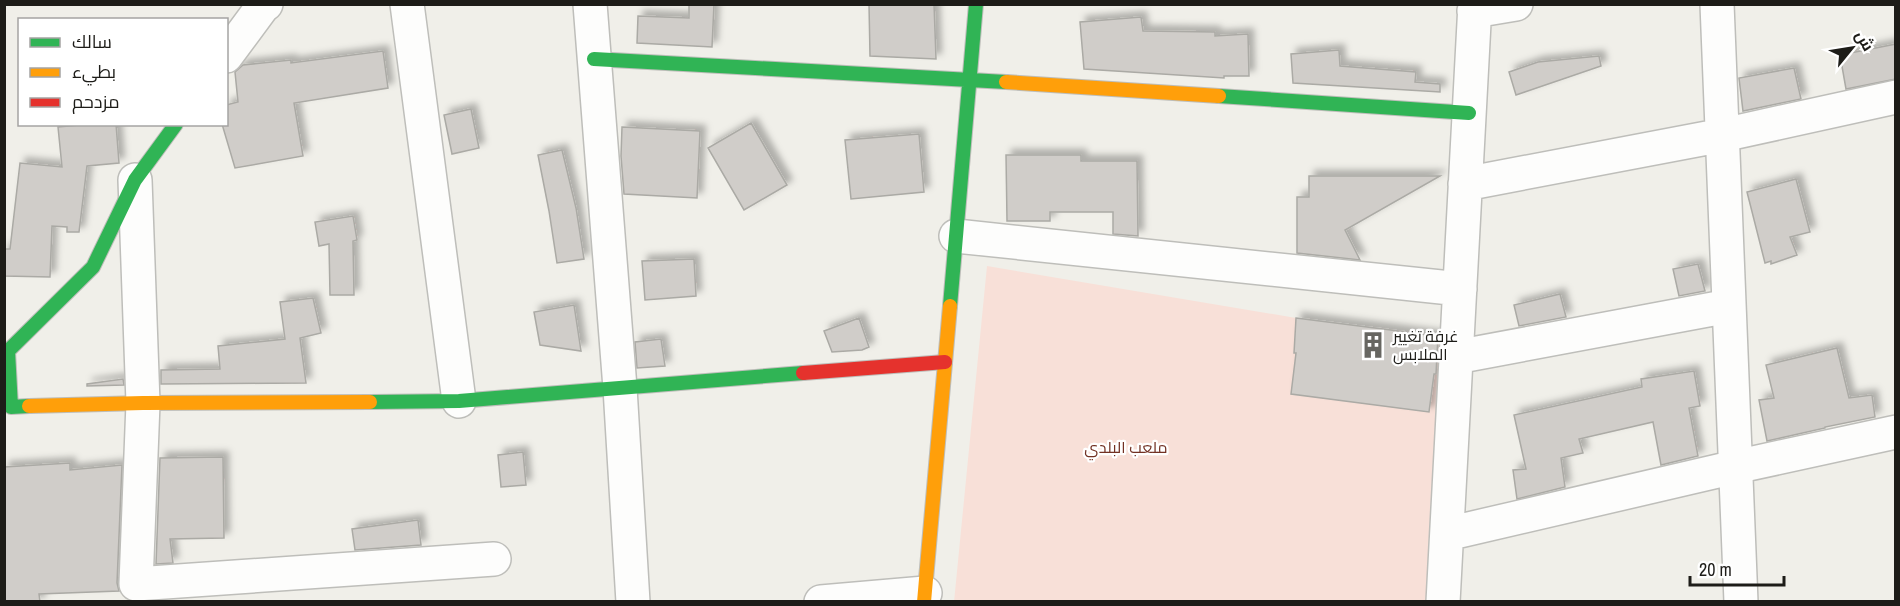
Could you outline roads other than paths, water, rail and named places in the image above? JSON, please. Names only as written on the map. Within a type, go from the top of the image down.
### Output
[{"type":"street","points":[[228,45],[232,4]]},
{"type":"street","points":[[228,54],[262,6],[266,4]]},
{"type":"street","points":[[407,4],[459,401]]},
{"type":"street","points":[[590,4],[620,388],[633,602]]},
{"type":"street","points":[[821,602],[925,597],[976,4]]},
{"type":"street","points":[[1443,602],[1475,8],[1516,4]]},
{"type":"street","points":[[1717,4],[1741,602]]},
{"type":"street","points":[[594,59],[970,80],[1469,113]]},
{"type":"street","points":[[1465,184],[1723,135],[1896,97]]},
{"type":"street","points":[[175,126],[135,180],[93,267],[8,351],[8,408],[143,403],[459,401],[945,362]]},
{"type":"street","points":[[135,180],[143,403],[136,584],[494,559]]},
{"type":"street","points":[[956,236],[1460,289]]},
{"type":"street","points":[[1456,357],[1729,306]]},
{"type":"street","points":[[1447,534],[1896,432]]},
{"type":"place","name":"غرفة تغيير الملابس","points":[[1373,345]]},
{"type":"park label","name":"ملعب البلدي","points":[[1126,447]]}]
